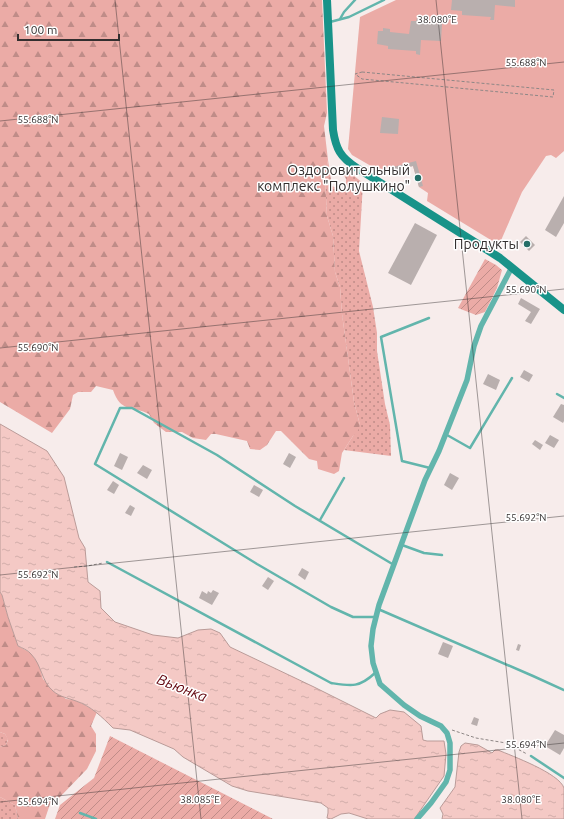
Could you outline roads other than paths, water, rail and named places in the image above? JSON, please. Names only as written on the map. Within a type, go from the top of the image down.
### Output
[{"type":"main road","points":[[327,0],[333,130],[336,146],[340,154],[346,161],[479,244],[512,267],[564,310]]},
{"type":"street","points":[[417,819],[446,782],[450,758],[450,744],[447,733],[441,726],[420,716],[404,705],[380,684],[372,663],[371,646],[375,617],[425,480],[446,435],[467,380],[474,346],[481,326],[512,267]]},
{"type":"lane","points":[[340,20],[344,12],[355,0]]},
{"type":"lane","points":[[328,22],[340,20],[384,0]]},
{"type":"lane","points":[[429,318],[381,337],[402,462],[431,468]]},
{"type":"lane","points":[[446,435],[470,448],[512,378]]},
{"type":"lane","points":[[557,394],[564,398]]},
{"type":"lane","points":[[375,617],[353,617],[331,607],[257,564],[95,464],[120,408],[132,408],[217,455],[268,489],[394,565]]},
{"type":"lane","points":[[320,520],[344,478]]},
{"type":"lane","points":[[402,545],[424,552],[442,555]]},
{"type":"lane","points":[[107,562],[331,683],[350,686],[357,685],[367,680],[375,673]]},
{"type":"lane","points":[[378,608],[564,690]]},
{"type":"lane","points":[[531,756],[564,778]]},
{"type":"lane","points":[[80,813],[96,819]]},
{"type":"water","name":"Вьюнка","points":[[0,424],[47,451],[64,477],[79,538],[85,548],[88,582],[100,591],[101,608],[115,622],[153,635],[178,638],[198,630],[211,629],[220,633],[230,647],[376,718],[380,714],[390,710],[404,712],[421,726],[423,740],[444,741],[446,754],[444,776],[415,818],[368,819],[349,813],[341,814],[331,819],[327,818],[328,808],[321,803],[248,791],[232,786],[183,757],[174,749],[130,730],[113,728],[87,706],[61,696],[53,691],[46,683],[35,658],[28,651],[18,646],[0,592]]},
{"type":"water","points":[[465,743],[478,745],[492,753],[495,750],[498,750],[545,771],[554,777],[564,788],[564,819],[442,819],[443,814],[440,808],[455,787],[459,752],[461,746]]},
{"type":"place","name":"Оздоровительный комплекс \"Полушкино\"","points":[[418,178]]},
{"type":"place","name":"Продукты","points":[[527,244]]}]
